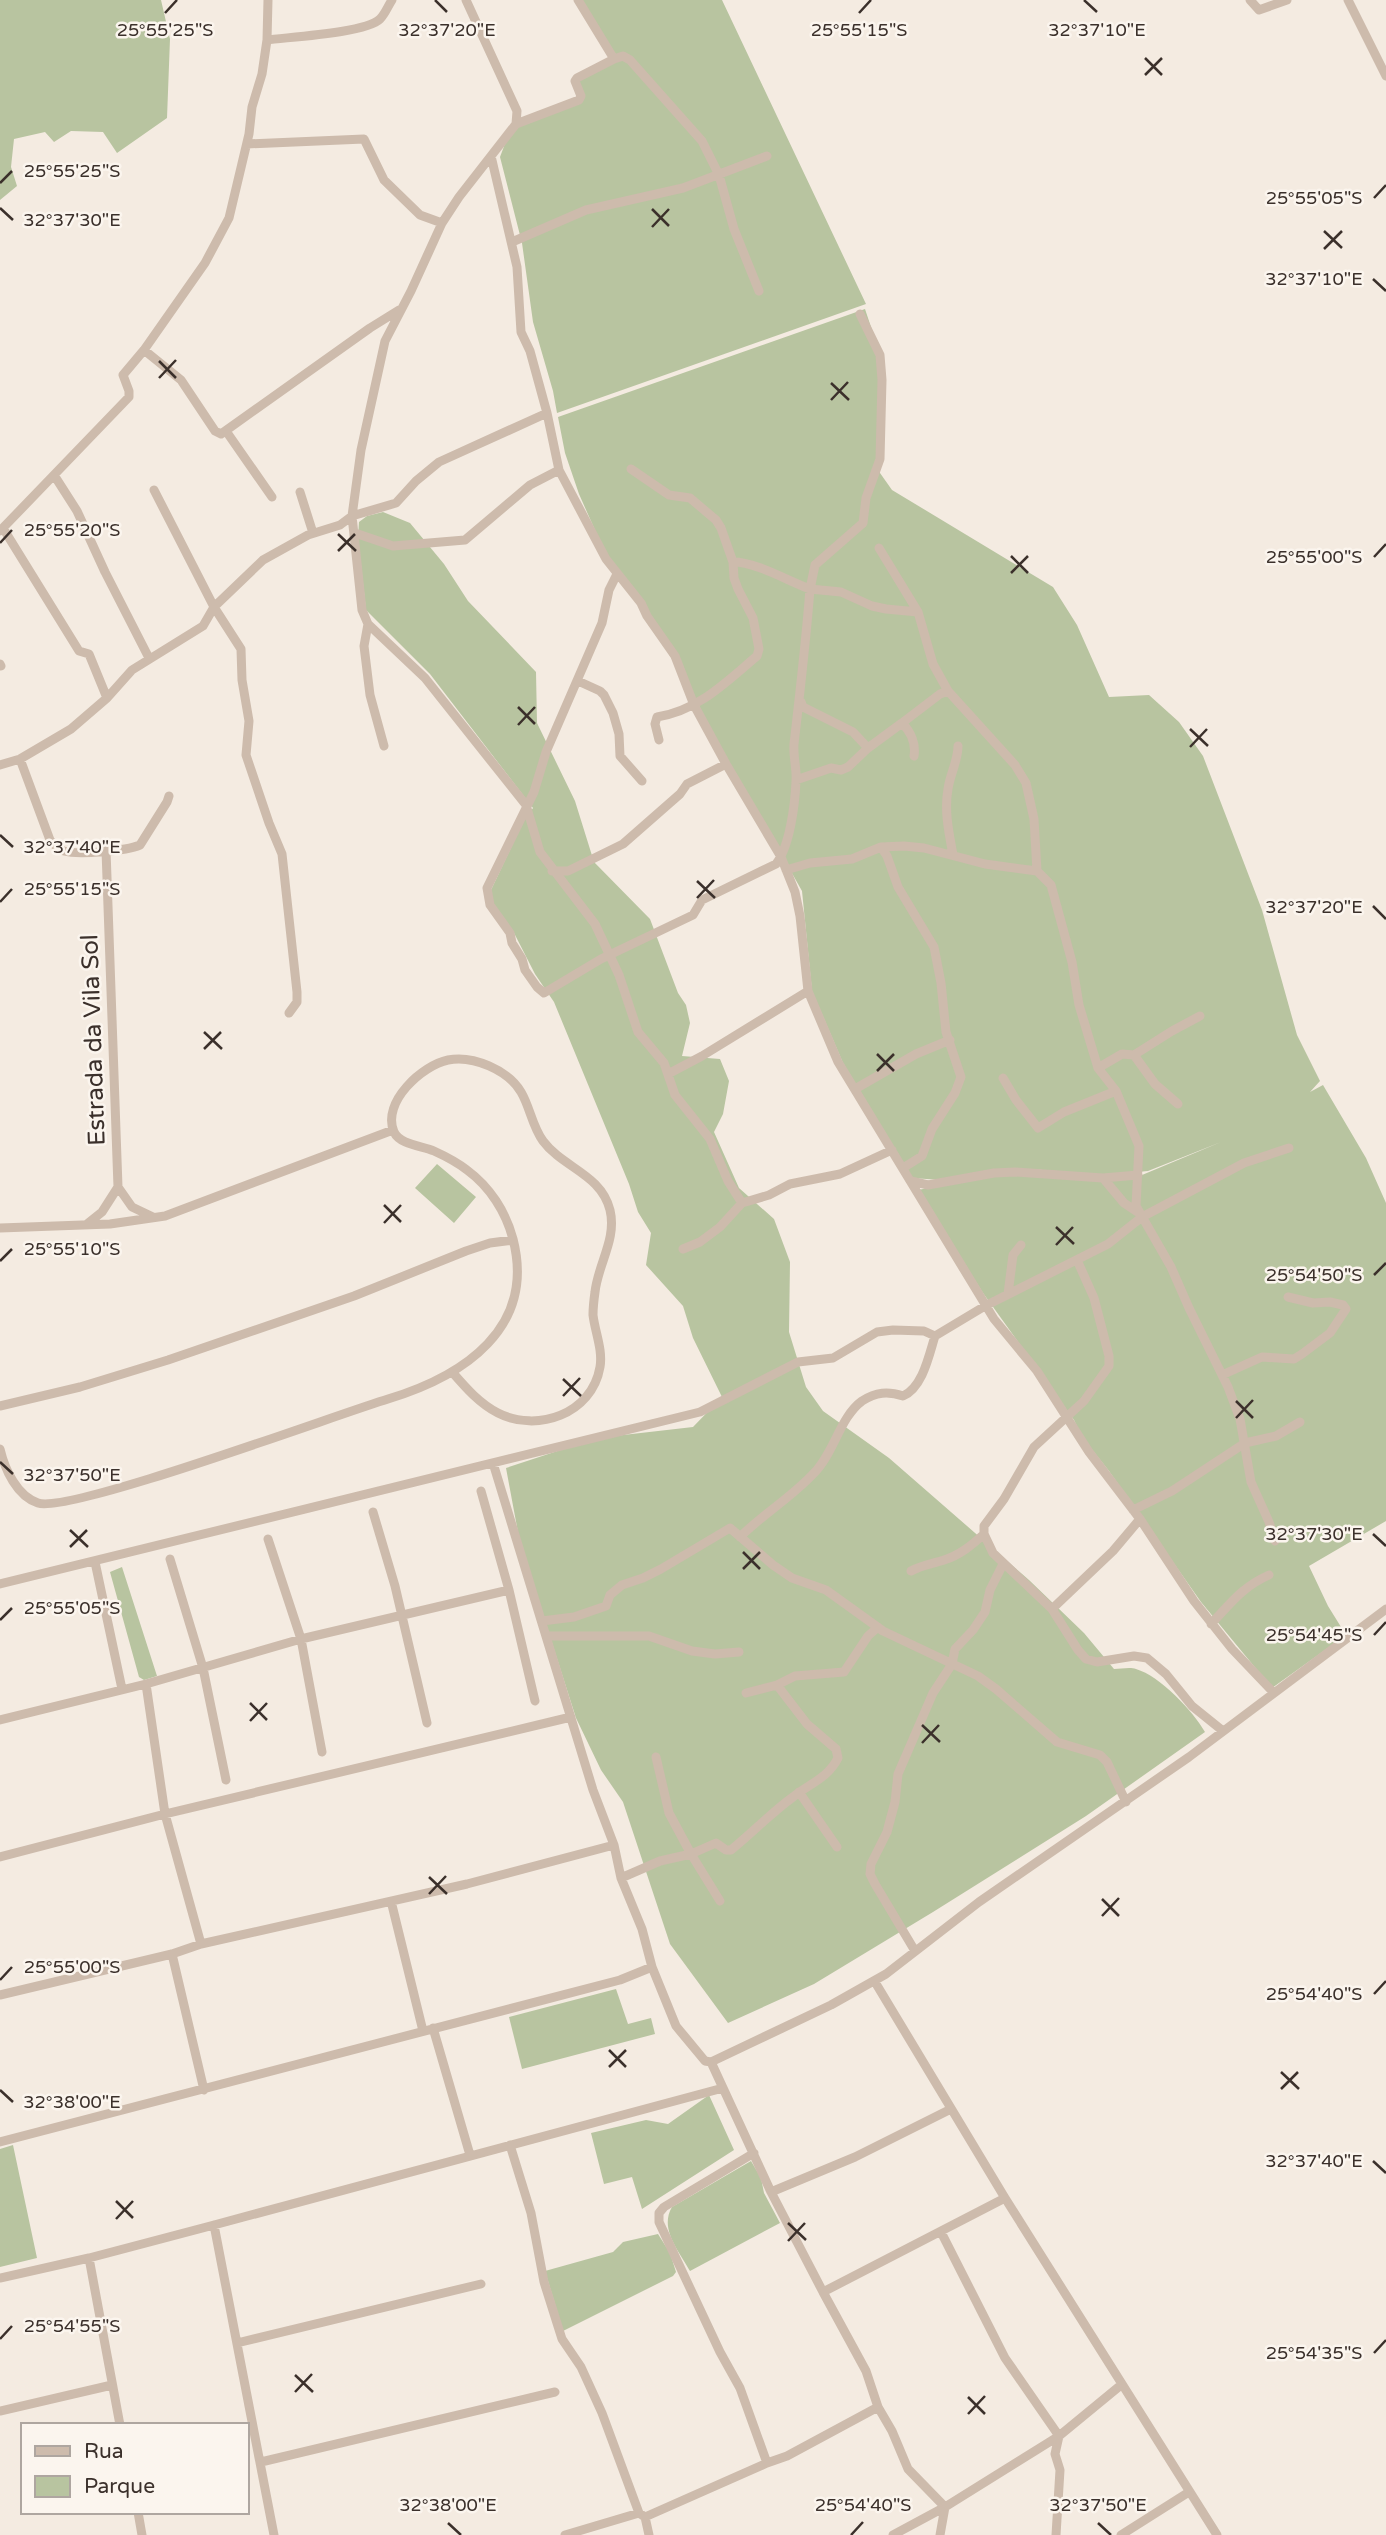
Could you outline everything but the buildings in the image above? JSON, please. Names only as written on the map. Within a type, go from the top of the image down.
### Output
[{"type":"street","points":[[107,698],[89,654],[79,651],[2,529],[129,397],[123,375],[144,351],[205,263],[226,225],[247,144],[267,40],[268,0]]},
{"type":"street","points":[[267,40],[352,29],[374,23],[380,19],[391,0]]},
{"type":"street","points":[[466,0],[517,111],[516,124]]},
{"type":"street","points":[[578,0],[614,59]]},
{"type":"street","points":[[1250,0],[1259,10],[1286,0]]},
{"type":"street","points":[[1348,0],[1386,76]]},
{"type":"street","points":[[743,1203],[728,1181],[710,1139],[675,1095],[664,1063],[638,1032],[611,956],[594,924],[540,852],[526,805],[425,678],[368,624],[362,610],[352,516],[361,450],[385,341],[442,223],[516,124],[579,100],[581,96],[575,81],[577,78],[614,59],[623,57],[630,60],[702,141],[719,174],[734,229],[759,291]]},
{"type":"street","points":[[247,144],[367,140],[384,180],[421,215],[442,223]]},
{"type":"street","points":[[491,156],[517,267],[521,332],[530,351],[559,470],[601,550],[641,603],[675,656],[694,705],[781,857],[795,892],[800,916],[808,991],[838,1062],[985,1306],[1010,1341],[1037,1371],[1089,1452],[1140,1519],[1211,1624],[1257,1678],[1273,1692]]},
{"type":"street","points":[[512,242],[586,210],[683,188],[767,156]]},
{"type":"street","points":[[144,351],[181,380],[215,431],[221,434],[401,309]]},
{"type":"street","points":[[617,574],[609,590],[602,623],[546,752],[534,792],[487,893],[490,905],[510,933],[525,970],[544,993],[693,915],[702,900],[776,864],[781,857],[792,821],[796,780],[793,760],[801,702],[812,571],[863,523],[866,498],[880,458],[880,355],[860,314]]},
{"type":"street","points":[[0,765],[20,760],[71,729],[107,698],[132,670],[203,626],[214,607],[263,560],[313,533],[340,525],[352,516],[396,503],[416,481],[439,462],[547,413]]},
{"type":"street","points":[[226,431],[272,497]]},
{"type":"street","points":[[631,469],[669,495],[690,498],[706,510],[721,528],[733,562],[734,578],[752,618],[758,653],[711,695],[674,714],[657,717],[655,724],[659,740]]},
{"type":"street","points":[[355,533],[393,546],[465,540],[530,485],[559,470]]},
{"type":"street","points":[[54,475],[77,510],[149,658]]},
{"type":"street","points":[[154,490],[214,607],[241,649],[242,680],[249,721],[246,755],[282,854],[298,1002],[289,1013]]},
{"type":"street","points":[[300,492],[313,533]]},
{"type":"street","points":[[879,548],[918,612],[933,664],[948,691],[1015,765],[1026,783],[1034,819],[1037,870],[1051,885],[1057,902],[1077,984],[1079,1005],[1098,1068],[1116,1091],[1139,1146],[1136,1199],[1140,1215],[1171,1266],[1222,1375],[1240,1419],[1251,1482],[1275,1541]]},
{"type":"street","points":[[733,562],[752,564],[810,589],[841,592],[872,606],[918,612]]},
{"type":"street","points":[[368,624],[363,646],[370,695],[384,746]]},
{"type":"street","points":[[578,681],[604,695],[619,734],[620,757],[642,781]]},
{"type":"street","points":[[796,780],[831,768],[841,770],[848,767],[868,748],[940,694],[948,691]]},
{"type":"street","points":[[801,702],[803,707],[853,732],[868,748]]},
{"type":"street","points":[[902,723],[913,740],[914,756]]},
{"type":"street","points":[[953,855],[946,800],[958,746]]},
{"type":"street","points":[[20,760],[50,840],[67,852],[140,845],[162,812],[169,796]]},
{"type":"street","points":[[552,871],[568,871],[623,844],[672,802],[687,784],[726,764]]},
{"type":"street","points":[[786,870],[810,863],[852,859],[881,847],[924,848],[985,864],[1037,870]]},
{"type":"street","points":[[881,847],[898,887],[934,947],[941,984],[943,1018],[961,1077],[955,1093],[932,1129],[922,1156],[903,1168]]},
{"type":"street","name":"Estrada da Vila Sol","points":[[106,850],[118,1187]]},
{"type":"street","points":[[668,1074],[808,991]]},
{"type":"street","points":[[1098,1068],[1111,1063],[1122,1054],[1134,1055],[1200,1016]]},
{"type":"street","points":[[855,1089],[915,1054],[950,1040]]},
{"type":"street","points":[[1134,1055],[1150,1078],[1178,1104]]},
{"type":"street","points":[[0,1449],[11,1478],[21,1492],[41,1505],[61,1504],[134,1483],[407,1393],[453,1373],[479,1352],[501,1328],[514,1302],[518,1278],[513,1240],[506,1217],[490,1192],[468,1170],[434,1151],[404,1140],[393,1130],[396,1102],[415,1078],[430,1066],[452,1059],[480,1063],[503,1073],[521,1091],[531,1119],[543,1141],[600,1189],[610,1207],[612,1227],[596,1286],[593,1313],[600,1365],[594,1386],[581,1403],[562,1416],[520,1422],[496,1413],[477,1399],[453,1373]]},
{"type":"street","points":[[1003,1079],[1038,1128],[1064,1112],[1116,1091]]},
{"type":"street","points":[[0,1228],[85,1225],[155,1218],[190,1209],[393,1130]]},
{"type":"street","points":[[740,1537],[816,1472],[860,1403],[884,1392],[903,1396],[911,1391],[927,1361],[935,1336],[985,1306],[1108,1244],[1140,1215],[1244,1163],[1289,1148]]},
{"type":"street","points":[[683,1249],[700,1242],[720,1227],[743,1203],[769,1195],[790,1184],[840,1174],[892,1150]]},
{"type":"street","points":[[910,1181],[928,1185],[994,1173],[1015,1172],[1103,1178],[1138,1175]]},
{"type":"street","points":[[1103,1178],[1124,1203],[1140,1215]]},
{"type":"street","points":[[85,1225],[102,1212],[118,1187],[132,1207],[155,1218]]},
{"type":"street","points":[[0,1406],[80,1387],[168,1360],[354,1296],[489,1243],[513,1240]]},
{"type":"street","points":[[1008,1294],[1013,1255],[1021,1245]]},
{"type":"street","points":[[1077,1260],[1094,1298],[1110,1360],[1097,1385],[1034,1447],[1004,1499],[984,1527],[986,1543],[1003,1564],[1052,1609],[1086,1659],[1097,1662],[1134,1656],[1147,1658],[1166,1674],[1192,1706],[1223,1731]]},
{"type":"street","points":[[1222,1375],[1262,1357],[1294,1359],[1330,1333],[1346,1309],[1338,1303],[1313,1303],[1288,1297]]},
{"type":"street","points":[[0,1584],[700,1412],[798,1362],[833,1358],[877,1332],[923,1331],[935,1336]]},
{"type":"street","points":[[1133,1510],[1172,1491],[1245,1443],[1276,1436],[1300,1422]]},
{"type":"street","points":[[493,1463],[593,1790],[614,1845],[621,1878],[642,1929],[652,1967],[676,2026],[705,2061],[712,2062],[798,2022],[874,1982],[979,1902],[1126,1802],[1386,1609]]},
{"type":"street","points":[[481,1491],[509,1590],[536,1702]]},
{"type":"street","points":[[373,1512],[428,1723]]},
{"type":"street","points":[[1052,1609],[1113,1551],[1140,1519]]},
{"type":"street","points":[[542,1621],[574,1617],[606,1606],[610,1595],[622,1585],[661,1569],[730,1528],[785,1574],[826,1590],[883,1631],[978,1676],[1057,1742],[1100,1755],[1107,1762],[1126,1802]]},
{"type":"street","points":[[911,1571],[921,1565],[960,1554],[984,1534]]},
{"type":"street","points":[[268,1539],[300,1639],[322,1752]]},
{"type":"street","points":[[170,1559],[203,1668],[226,1780]]},
{"type":"street","points":[[94,1562],[122,1689]]},
{"type":"street","points":[[915,1951],[875,1884],[870,1874],[871,1864],[887,1832],[895,1802],[898,1774],[933,1693],[952,1664],[956,1649],[985,1612],[990,1590],[1003,1564]]},
{"type":"street","points":[[1211,1624],[1240,1592],[1269,1575]]},
{"type":"street","points":[[0,1720],[146,1684],[300,1639],[509,1590]]},
{"type":"street","points":[[746,1693],[777,1685],[795,1676],[844,1672],[868,1636],[878,1627]]},
{"type":"street","points":[[548,1636],[649,1636],[692,1651],[715,1654],[739,1652]]},
{"type":"street","points":[[146,1684],[165,1814],[201,1944]]},
{"type":"street","points":[[621,1878],[673,1856],[691,1854],[716,1843],[726,1850],[731,1850],[799,1792],[828,1773],[838,1754],[830,1743],[807,1724],[777,1685]]},
{"type":"street","points":[[0,1857],[165,1814],[571,1717]]},
{"type":"street","points":[[656,1757],[669,1812],[720,1901]]},
{"type":"street","points":[[799,1792],[837,1847]]},
{"type":"street","points":[[0,1995],[172,1954],[201,1944],[467,1884],[614,1845]]},
{"type":"street","points":[[391,1901],[423,2031]]},
{"type":"street","points":[[172,1954],[204,2090]]},
{"type":"street","points":[[0,2142],[620,1980],[652,1967]]},
{"type":"street","points":[[874,1982],[1005,2198],[1217,2535]]},
{"type":"street","points":[[433,2028],[470,2155]]},
{"type":"street","points":[[712,2062],[771,2192],[866,2371],[878,2407],[892,2431],[908,2469],[945,2507]]},
{"type":"street","points":[[0,2278],[89,2258],[723,2088]]},
{"type":"street","points":[[771,2192],[855,2157],[951,2109]]},
{"type":"street","points":[[510,2145],[531,2213],[544,2282],[562,2339],[581,2367],[602,2413],[649,2535]]},
{"type":"street","points":[[754,2153],[664,2207],[659,2213],[659,2222],[720,2352],[740,2388],[767,2463]]},
{"type":"street","points":[[823,2292],[1005,2198]]},
{"type":"street","points":[[214,2225],[274,2535]]},
{"type":"street","points":[[941,2232],[1005,2358],[1059,2436],[1055,2454],[1060,2470],[1056,2535]]},
{"type":"street","points":[[89,2258],[120,2423]]},
{"type":"street","points":[[237,2343],[481,2284]]},
{"type":"street","points":[[0,2410],[112,2385]]},
{"type":"street","points":[[893,2535],[945,2507],[1059,2436],[1121,2385]]},
{"type":"street","points":[[261,2462],[555,2392]]},
{"type":"street","points":[[565,2535],[642,2515],[787,2456],[878,2407]]},
{"type":"street","points":[[1121,2535],[1189,2492]]},
{"type":"street","points":[[940,2535],[945,2507]]},
{"type":"street","points":[[138,2514],[142,2535]]},
{"type":"green space","points":[[0,0],[161,0],[170,39],[167,118],[117,153],[103,132],[71,131],[54,142],[45,132],[14,139],[11,167],[17,186],[0,200]]},
{"type":"green space","points":[[581,0],[722,0],[866,304],[557,413],[533,322],[522,243],[500,157],[506,141],[521,124],[578,102],[579,79],[617,61]]},
{"type":"green space","points":[[865,309],[876,342],[880,379],[877,450],[880,473],[892,490],[1053,587],[1077,625],[1109,697],[1149,695],[1179,722],[1203,756],[1262,910],[1297,1035],[1320,1081],[1310,1092],[1323,1085],[1366,1158],[1386,1203],[1386,1521],[1309,1566],[1328,1606],[1346,1635],[1272,1688],[1201,1602],[1082,1437],[1074,1420],[983,1293],[918,1190],[992,1175],[1107,1175],[1030,1169],[941,1180],[912,1178],[843,1063],[812,991],[802,891],[690,688],[602,546],[579,494],[565,453],[558,417]],"holes":[[[1221,1142],[1142,1175],[1107,1175],[1148,1171]]]},
{"type":"green space","points":[[383,512],[410,523],[444,564],[468,601],[536,672],[537,723],[575,801],[594,862],[650,919],[678,993],[686,1005],[690,1023],[682,1056],[720,1059],[729,1081],[723,1114],[714,1132],[739,1188],[774,1219],[790,1262],[789,1332],[806,1387],[823,1411],[889,1458],[1029,1580],[1084,1633],[1114,1669],[1134,1668],[1155,1679],[1193,1714],[1205,1732],[1086,1816],[933,1912],[814,1984],[728,2023],[670,1944],[623,1802],[601,1770],[576,1718],[520,1543],[506,1468],[597,1438],[693,1427],[722,1397],[693,1338],[683,1306],[646,1265],[651,1233],[638,1212],[554,1002],[535,974],[513,931],[493,906],[491,890],[524,820],[533,808],[430,674],[366,610],[358,538],[359,522],[367,516]]},
{"type":"green space","points":[[437,1164],[476,1197],[454,1223],[415,1188]]},
{"type":"green space","points":[[122,1567],[157,1676],[144,1680],[139,1677],[110,1572]]},
{"type":"green space","points":[[616,1989],[628,2024],[651,2018],[655,2034],[522,2069],[509,2017]]},
{"type":"green space","points":[[709,2095],[734,2150],[642,2209],[632,2177],[604,2184],[591,2133],[646,2120],[668,2124]]},
{"type":"green space","points":[[13,2145],[37,2258],[0,2267],[0,2149]]},
{"type":"green space","points":[[751,2161],[780,2223],[690,2271],[669,2232],[672,2207]]},
{"type":"green space","points":[[658,2234],[670,2253],[676,2272],[673,2276],[563,2331],[545,2271],[613,2252],[623,2242]]}]
